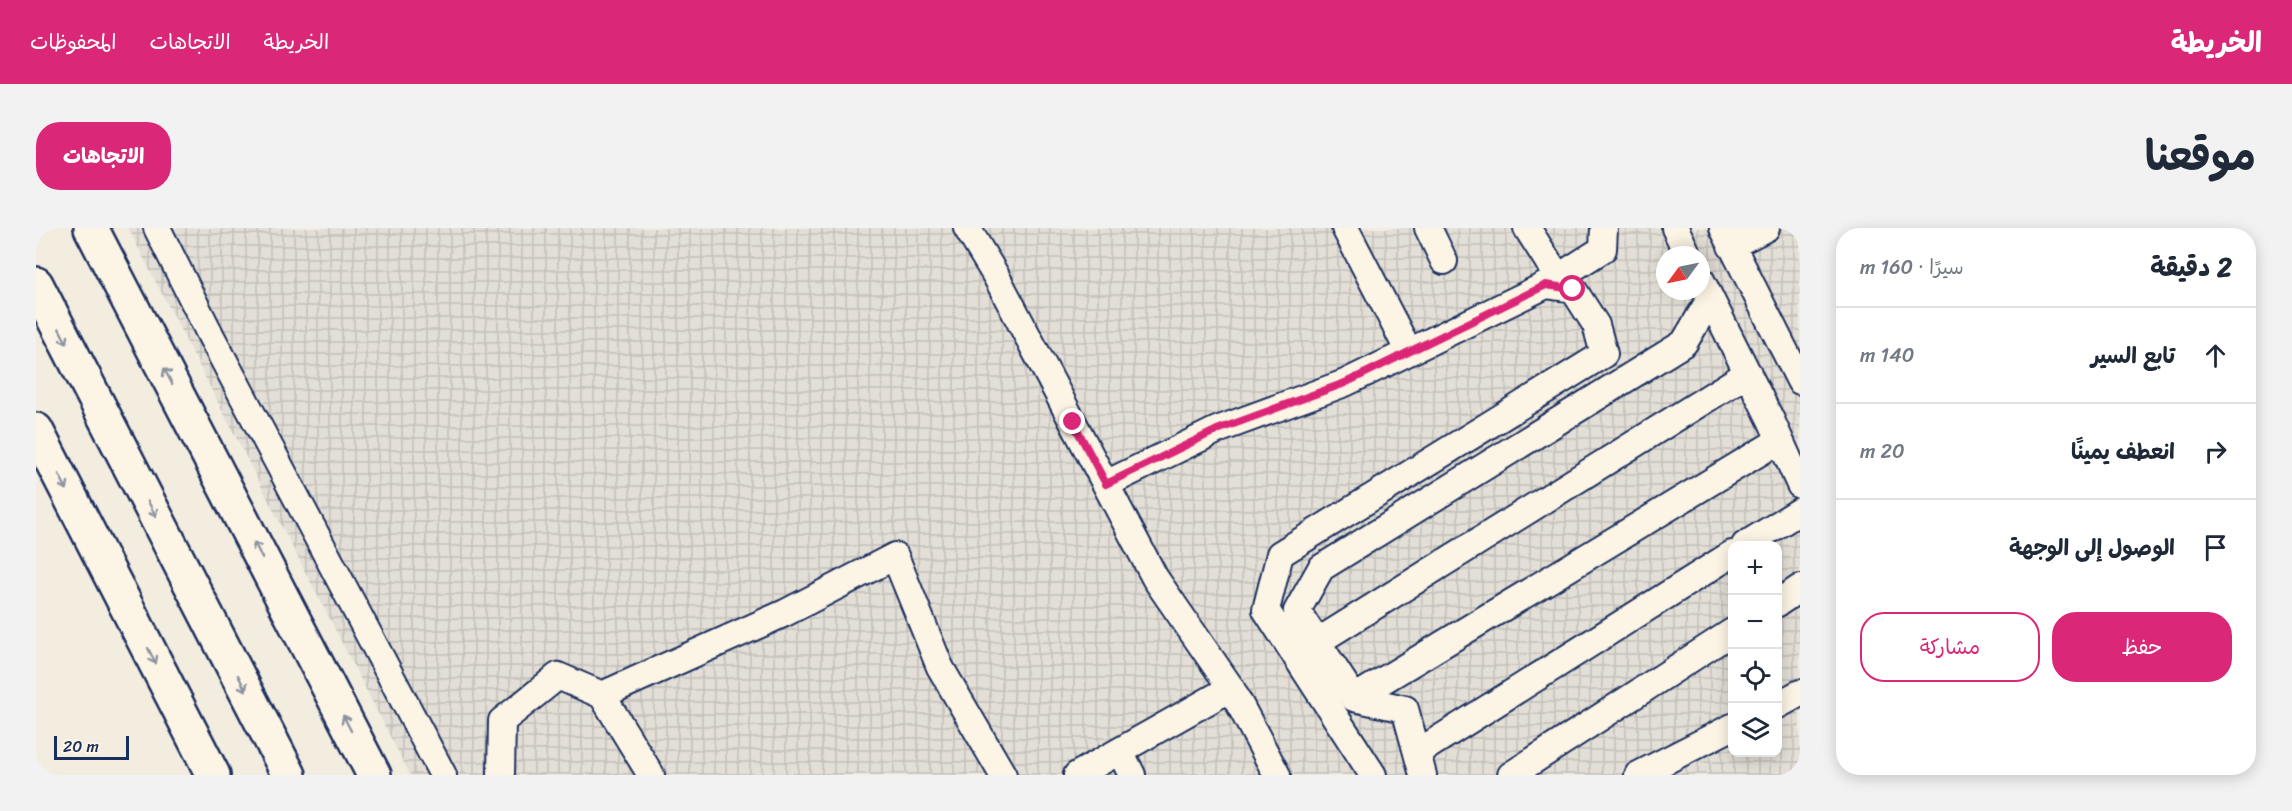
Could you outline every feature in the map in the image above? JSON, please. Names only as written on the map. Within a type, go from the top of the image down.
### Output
[{"type":"main road","points":[[92,228],[374,775]]},
{"type":"main road","points":[[36,284],[289,775]]},
{"type":"main road","points":[[36,430],[213,775]]},
{"type":"street","points":[[158,228],[216,346],[443,775]]},
{"type":"street","points":[[1346,228],[1409,352]]},
{"type":"street","points":[[1428,228],[1444,261]]},
{"type":"street","points":[[1373,775],[1266,610],[1280,554],[1604,354],[1596,325],[1573,289],[1552,281],[1527,228]]},
{"type":"street","points":[[1106,484],[1217,430],[1345,383],[1552,281],[1603,249],[1604,228]]},
{"type":"street","points":[[1675,228],[1684,246]]},
{"type":"street","points":[[1766,228],[1727,237],[1800,381]]},
{"type":"street","points":[[976,231],[996,276],[1155,578],[1231,688],[1277,775]]},
{"type":"street","points":[[1710,298],[1800,485]]},
{"type":"street","points":[[1702,300],[1684,343],[1321,568],[1297,611],[1354,698],[1405,709],[1420,764],[1728,557]]},
{"type":"street","points":[[1317,642],[1748,373]]},
{"type":"street","points":[[1354,698],[1780,440]]},
{"type":"street","points":[[1753,541],[1800,511]]},
{"type":"street","points":[[602,695],[785,613],[895,556],[940,668],[1003,775]]},
{"type":"street","points":[[1782,600],[1800,588]]},
{"type":"street","points":[[1511,775],[1728,635]]},
{"type":"street","points":[[501,775],[502,721],[558,676],[602,695],[646,773]]},
{"type":"street","points":[[1077,775],[1231,688]]},
{"type":"street","points":[[1782,703],[1800,693]]},
{"type":"street","points":[[1638,775],[1728,729]]},
{"type":"street","points":[[1120,751],[1132,775]]},
{"type":"shaded area","points":[[128,228],[1800,228],[1800,775],[410,775]]},
{"type":"route","points":[[1073,422],[1106,484],[1217,430],[1345,383],[1546,285],[1573,289]]}]
